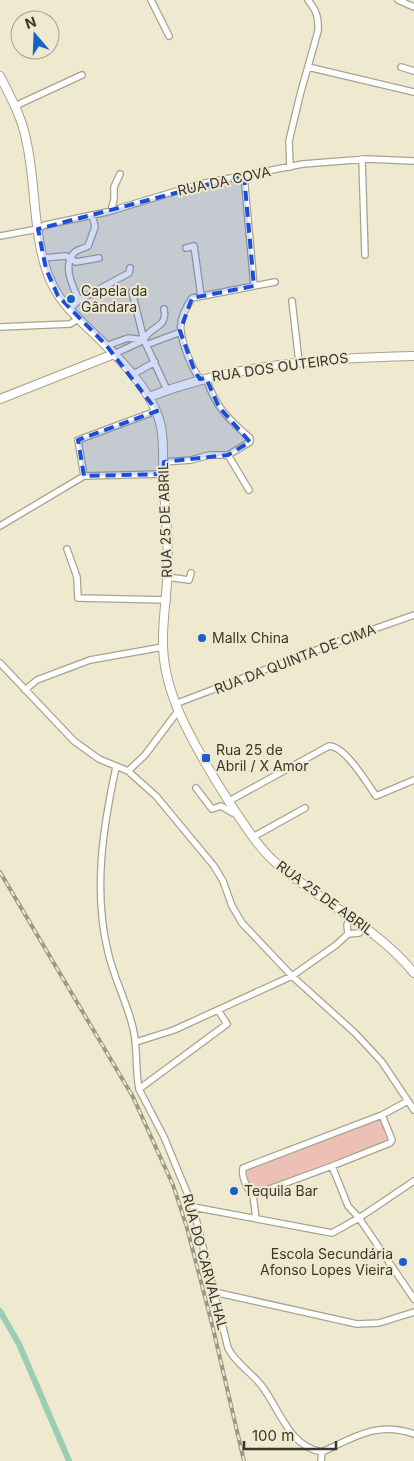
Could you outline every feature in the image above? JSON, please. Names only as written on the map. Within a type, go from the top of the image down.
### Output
[{"type":"main road","name":"RUA 25 DE ABRIL","points":[[0,76],[15,106],[24,130],[43,258],[53,286],[68,310],[114,354],[149,397],[162,430],[168,531],[167,600],[163,647],[169,683],[177,707],[207,766],[253,837],[268,854],[285,870],[366,927],[393,949],[414,973]]},
{"type":"main road","points":[[0,399],[114,354]]},
{"type":"main road","name":"RUA DOS OUTEIROS","points":[[149,397],[203,378],[299,362],[349,357],[414,356]]},
{"type":"street","points":[[151,0],[169,36]]},
{"type":"street","points":[[290,167],[289,141],[318,31],[319,21],[316,11],[308,0]]},
{"type":"street","points":[[398,0],[414,7]]},
{"type":"street","points":[[308,67],[414,92]]},
{"type":"street","points":[[401,67],[414,71]]},
{"type":"street","points":[[15,106],[82,74]]},
{"type":"street","points":[[362,159],[365,256]]},
{"type":"street","name":"RUA DA COVA","points":[[0,236],[38,229],[45,225],[111,211],[200,184],[290,167],[337,160],[414,161]]},
{"type":"street","points":[[111,211],[114,187],[120,174]]},
{"type":"street","points":[[244,176],[254,286]]},
{"type":"street","points":[[79,300],[68,268],[70,258],[75,251],[88,246],[95,227],[92,215]]},
{"type":"street","points":[[186,248],[194,246],[201,296]]},
{"type":"street","points":[[43,258],[66,256],[76,262],[99,258]]},
{"type":"street","points":[[68,310],[79,300],[129,273],[130,268]]},
{"type":"street","points":[[164,462],[191,460],[209,455],[228,455],[250,442],[250,438],[219,407],[203,378],[195,372],[181,332],[186,306],[192,298],[275,282]]},
{"type":"street","points":[[132,292],[145,342],[167,390]]},
{"type":"street","points":[[292,301],[299,362]]},
{"type":"street","points":[[145,342],[146,335],[164,322],[166,318],[164,309]]},
{"type":"street","points":[[0,327],[70,324],[78,319]]},
{"type":"street","points":[[114,354],[145,342],[181,332]]},
{"type":"street","points":[[106,346],[128,338],[145,342]]},
{"type":"street","points":[[132,375],[155,362]]},
{"type":"street","points":[[84,476],[78,440],[156,411]]},
{"type":"street","points":[[228,455],[249,490]]},
{"type":"street","points":[[0,526],[84,476],[164,474]]},
{"type":"street","points":[[67,549],[77,577],[78,598],[167,600]]},
{"type":"street","points":[[167,577],[189,580],[191,573]]},
{"type":"street","name":"RUA DA QUINTA DE CIMA","points":[[177,707],[348,638],[414,615]]},
{"type":"street","points":[[25,690],[37,680],[90,660],[163,647]]},
{"type":"street","points":[[0,663],[74,740],[99,759],[128,771],[156,796],[204,851],[223,881],[232,906],[242,923],[292,976],[355,1033],[382,1062],[414,1110]]},
{"type":"street","points":[[128,771],[145,755],[177,707]]},
{"type":"street","points":[[229,801],[328,746],[334,746],[339,750],[364,778],[377,799],[414,780]]},
{"type":"street","name":"RUA DO CARVALHAL","points":[[116,767],[107,807],[101,849],[101,886],[104,927],[112,968],[133,1026],[136,1042],[139,1089],[164,1137],[193,1207],[228,1348],[232,1356],[262,1387],[293,1436],[310,1449],[322,1452]]},
{"type":"street","points":[[196,788],[212,808],[221,806],[233,813],[236,812]]},
{"type":"street","points":[[253,837],[305,808]]},
{"type":"street","points":[[348,934],[347,924],[350,916]]},
{"type":"street","points":[[136,1042],[174,1030],[292,976],[336,945],[348,934],[359,933],[366,927]]},
{"type":"street","points":[[139,1089],[227,1024],[218,1010]]},
{"type":"street","points":[[256,1218],[253,1195],[242,1172],[243,1168],[382,1115],[408,1101]]},
{"type":"street","points":[[253,1195],[392,1142],[382,1115]]},
{"type":"street","points":[[332,1166],[348,1206],[360,1218],[414,1299]]},
{"type":"street","points":[[193,1207],[332,1233],[360,1218],[414,1181]]},
{"type":"street","points":[[214,1292],[357,1324],[379,1323],[414,1312]]},
{"type":"street","points":[[321,1461],[322,1452],[365,1432],[390,1428],[414,1434]]},
{"type":"highlighted area","points":[[244,175],[254,286],[192,298],[180,331],[195,372],[200,379],[206,378],[219,407],[250,442],[228,455],[164,462],[163,474],[84,476],[78,440],[157,411],[106,345],[58,296],[46,269],[38,229]]},
{"type":"shaded area","points":[[381,1120],[388,1137],[387,1141],[255,1190],[249,1183],[247,1177],[248,1169]]},
{"type":"waterway","points":[[0,1311],[19,1344],[69,1461]]},
{"type":"railway","points":[[0,872],[133,1097],[173,1185],[187,1228],[212,1324],[244,1461]]},
{"type":"place","name":"Capela da Gândara","points":[[71,299]]},
{"type":"place","name":"Mallx China","points":[[202,638]]},
{"type":"place","name":"Rua 25 de Abril / X Amor","points":[[206,758]]},
{"type":"place","name":"Tequila Bar","points":[[234,1191]]},
{"type":"place","name":"Escola Secundária Afonso Lopes Vieira","points":[[403,1262]]}]
